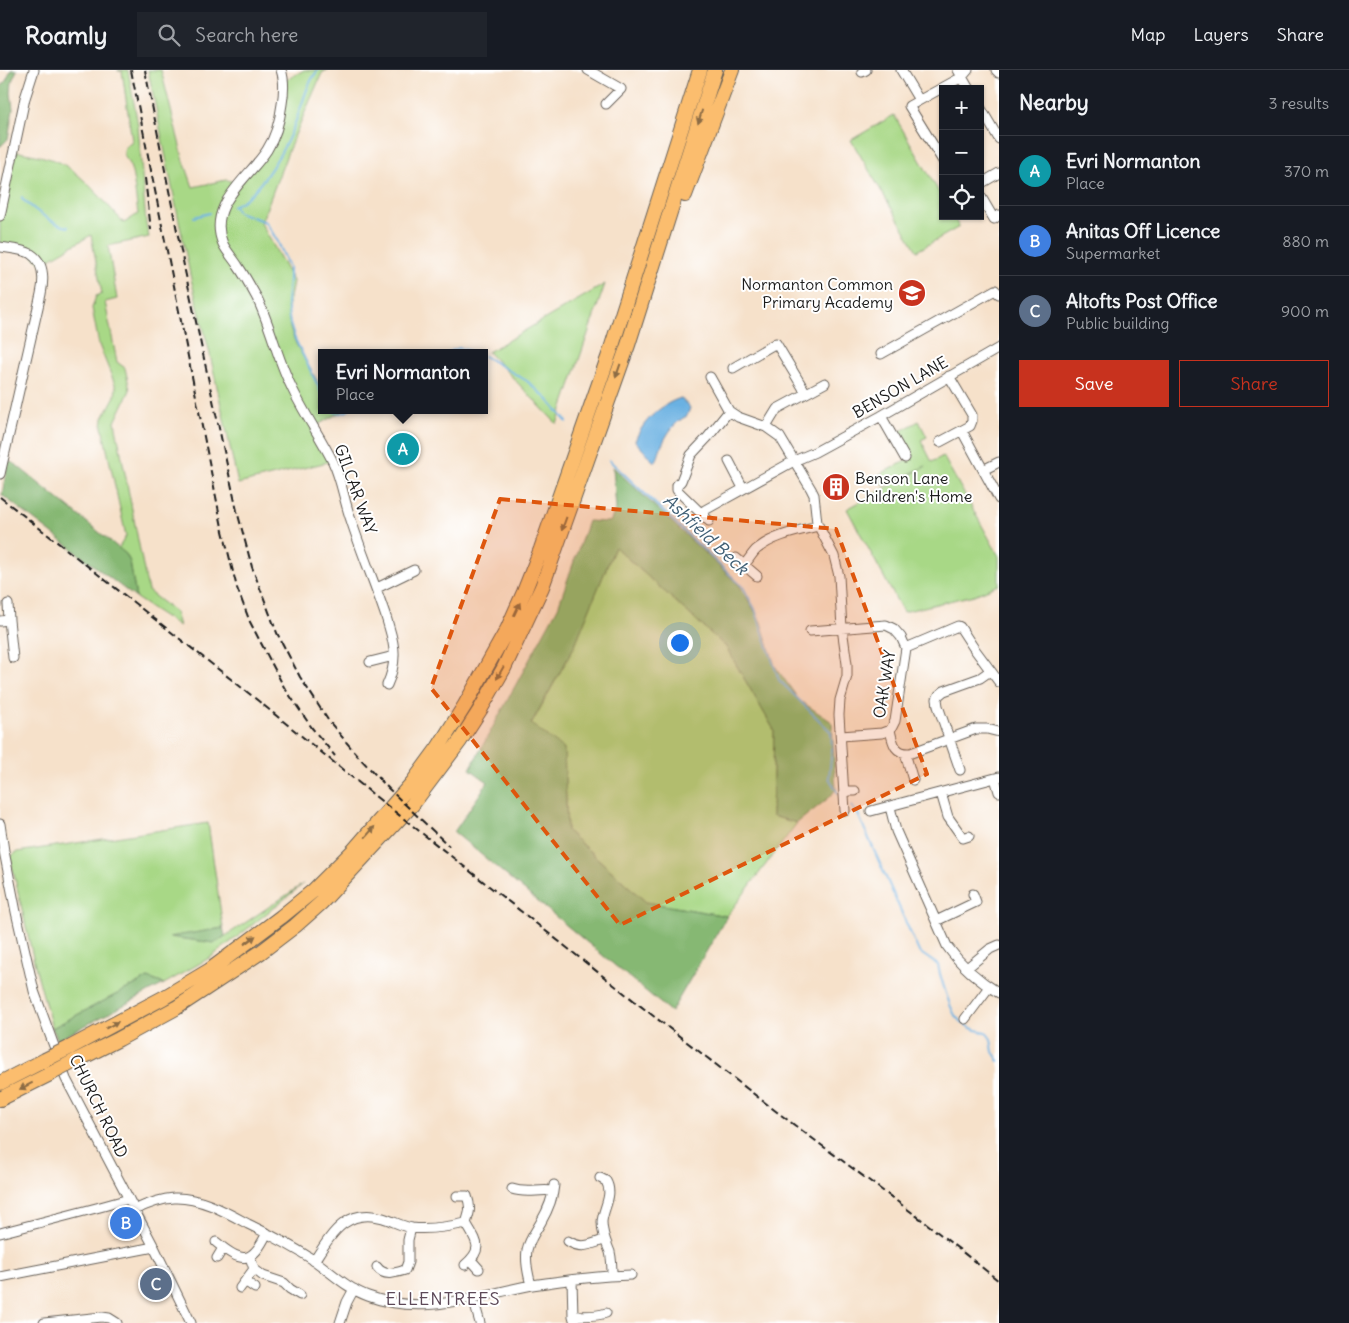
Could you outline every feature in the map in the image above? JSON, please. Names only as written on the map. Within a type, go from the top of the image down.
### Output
[{"type":"highway","points":[[0,1099],[52,1073],[72,1055],[210,970],[281,917],[313,891],[354,851],[413,782],[438,748],[487,668],[524,592],[576,452],[610,352],[688,111],[698,70]]},
{"type":"highway","points":[[628,345],[715,70]]},
{"type":"highway","points":[[0,1082],[45,1060],[72,1055],[119,1039],[176,1008],[261,952],[322,904],[412,805],[460,741],[504,668],[542,587],[628,345],[732,70]]},
{"type":"street","points":[[0,216],[25,98],[34,70]]},
{"type":"street","name":"GILCAR WAY","points":[[281,70],[284,81],[282,102],[273,139],[260,159],[227,199],[221,212],[220,235],[225,248],[241,270],[256,297],[270,327],[279,357],[291,386],[337,470],[350,519],[377,588],[393,643],[393,670],[387,686]]},
{"type":"street","points":[[588,70],[622,89],[606,104]]},
{"type":"street","points":[[901,70],[919,100]]},
{"type":"street","points":[[996,70],[999,73]]},
{"type":"street","points":[[939,155],[909,106],[963,72],[968,85]]},
{"type":"street","points":[[984,113],[998,132]]},
{"type":"street","points":[[984,182],[999,173]]},
{"type":"street","points":[[984,200],[996,217]]},
{"type":"street","points":[[0,246],[30,253],[40,264],[43,279],[0,474]]},
{"type":"street","points":[[881,354],[994,290],[999,294]]},
{"type":"street","points":[[732,368],[776,343],[806,393]]},
{"type":"street","name":"BENSON LANE","points":[[701,513],[794,460],[815,452],[882,416],[999,348]]},
{"type":"street","points":[[710,376],[728,411],[738,417],[766,427],[780,437],[814,495],[818,526],[838,567],[842,628],[847,664],[839,715],[844,811]]},
{"type":"street","points":[[940,442],[970,426],[972,421],[972,415],[949,376]]},
{"type":"street","points":[[766,427],[777,409],[825,383]]},
{"type":"street","points":[[709,521],[677,490],[677,485],[681,481],[691,455],[728,411]]},
{"type":"street","points":[[882,416],[905,458]]},
{"type":"street","points":[[962,431],[999,500]]},
{"type":"street","points":[[729,461],[744,488]]},
{"type":"street","points":[[983,470],[999,462]]},
{"type":"street","points":[[744,565],[757,549],[783,535],[818,526]]},
{"type":"street","points":[[736,558],[757,576]]},
{"type":"street","points":[[377,588],[414,570]]},
{"type":"street","points":[[8,604],[5,621],[14,658]]},
{"type":"street","name":"OAK WAY","points":[[842,628],[886,625],[894,629],[901,637],[906,648],[895,721],[890,730],[897,750],[905,753]]},
{"type":"street","points":[[906,648],[960,626],[999,682]]},
{"type":"street","points":[[810,631],[842,628]]},
{"type":"street","points":[[370,662],[394,656]]},
{"type":"street","points":[[960,770],[937,698],[944,691],[980,678],[990,671]]},
{"type":"street","points":[[913,780],[905,753],[911,753],[976,730],[987,729],[999,732]]},
{"type":"street","points":[[841,736],[882,733],[890,730]]},
{"type":"street","points":[[871,811],[997,778],[999,792]]},
{"type":"street","points":[[844,791],[855,791]]},
{"type":"street","points":[[942,793],[948,817],[953,825],[963,838],[970,836]]},
{"type":"street","points":[[890,807],[896,831],[947,946],[967,968],[999,993]]},
{"type":"street","name":"CHURCH ROAD","points":[[0,827],[16,912],[34,991],[66,1079],[154,1247],[191,1323]]},
{"type":"street","points":[[936,921],[976,902],[973,894]]},
{"type":"street","points":[[967,968],[990,949],[999,945]]},
{"type":"street","points":[[965,1019],[989,987]]},
{"type":"street","points":[[606,1179],[609,1198],[602,1219],[604,1240],[612,1262],[612,1276]]},
{"type":"street","points":[[512,1189],[526,1192],[554,1188],[547,1210],[530,1241],[527,1251],[531,1286]]},
{"type":"street","points":[[457,1196],[467,1196],[469,1200],[470,1212],[466,1223],[476,1241],[476,1254],[468,1262],[479,1269]]},
{"type":"street","points":[[134,1210],[154,1201],[174,1198],[190,1199],[223,1211],[267,1233],[368,1296],[410,1305],[430,1305],[572,1280],[630,1275]]},
{"type":"street","points":[[0,1233],[128,1199]]},
{"type":"street","points":[[314,1261],[335,1231],[353,1218],[369,1216],[382,1218],[411,1228],[429,1228],[466,1223]]},
{"type":"street","points":[[378,1273],[409,1272],[407,1249],[411,1228]]},
{"type":"street","points":[[217,1258],[219,1245],[237,1256],[250,1257],[256,1253],[267,1233]]},
{"type":"street","points":[[568,1241],[575,1246],[581,1247],[604,1240]]},
{"type":"street","points":[[0,1277],[154,1247]]},
{"type":"street","points":[[250,1257],[254,1269],[263,1276],[284,1283],[300,1295]]},
{"type":"street","points":[[254,1269],[243,1284],[255,1288]]},
{"type":"street","points":[[572,1280],[574,1320],[584,1314],[597,1315],[606,1313]]},
{"type":"street","points":[[284,1298],[290,1289]]},
{"type":"street","points":[[340,1323],[347,1302],[354,1289]]},
{"type":"street","points":[[473,1298],[480,1323]]},
{"type":"street","points":[[44,1323],[102,1317],[109,1318],[117,1323]]},
{"type":"highlighted area","points":[[500,499],[836,529],[927,774],[620,925],[431,688]]},
{"type":"green space","points":[[11,70],[17,70],[12,81],[13,109],[8,139],[0,147],[0,89]]},
{"type":"green space","points":[[118,70],[128,70],[138,125],[146,224],[149,237],[108,246],[117,299],[105,302],[117,362],[125,368],[130,390],[115,422],[148,591],[175,612],[179,626],[136,598],[130,562],[126,554],[118,549],[126,536],[102,427],[103,418],[115,396],[116,387],[99,345],[92,308],[96,296],[102,294],[91,235],[41,264],[30,253],[0,247],[0,216],[14,151],[48,158],[68,167],[124,223],[138,214],[134,182],[130,166],[124,155],[125,147],[132,141],[122,71]]},
{"type":"green space","points":[[148,70],[161,70],[183,158],[193,187],[226,180],[240,183],[273,139],[284,81],[304,70],[327,70],[322,73],[289,149],[261,223],[293,281],[288,309],[290,328],[296,344],[318,382],[318,414],[337,414],[314,427],[332,461],[238,484],[209,350],[191,279]]},
{"type":"green space","points":[[894,115],[939,192],[939,220],[955,220],[959,227],[917,251],[851,140]]},
{"type":"green space","points":[[605,284],[557,424],[488,352]]},
{"type":"green space","points":[[919,421],[927,437],[921,440],[932,462],[943,456],[999,556],[999,585],[974,595],[903,612],[847,509],[926,466],[884,486],[878,475],[910,459],[897,433]]},
{"type":"green space","points":[[8,461],[15,464],[126,554],[130,562],[136,598],[2,495]]},
{"type":"green space","points":[[613,467],[740,586],[761,622],[775,666],[799,700],[832,722],[836,789],[830,797],[797,823],[772,816],[774,730],[726,647],[615,547],[574,647],[531,724],[564,749],[567,831],[646,902],[727,916],[671,1012],[454,832],[488,782],[470,769],[558,607],[588,521],[610,522],[616,509]]},
{"type":"green space","points":[[615,547],[726,647],[774,730],[772,816],[797,823],[727,916],[646,902],[567,831],[564,750],[531,725],[574,647]]},
{"type":"green space","points":[[208,823],[223,928],[172,937],[215,943],[303,884],[211,957],[164,984],[148,978],[52,1028],[35,966],[10,857],[17,852]]},
{"type":"green space","points":[[223,928],[225,936],[215,943],[169,937]]},
{"type":"green space","points":[[148,978],[164,984],[58,1040],[52,1028]]},
{"type":"water","points":[[681,398],[690,408],[687,416],[678,422],[668,433],[655,462],[635,441],[642,427],[653,415],[666,405]]},
{"type":"waterway","points":[[232,206],[242,201],[252,192],[272,168],[294,126],[308,86],[318,70]]},
{"type":"waterway","points":[[22,197],[22,199],[44,216],[62,226],[68,227]]},
{"type":"waterway","name":"Ashfield Beck","points":[[234,206],[238,212],[266,222],[278,242],[289,267],[287,303],[290,324],[295,339],[318,386]]},
{"type":"waterway","points":[[194,217],[210,213]]},
{"type":"waterway","name":"Ashfield Beck","points":[[457,349],[463,349]]},
{"type":"waterway","name":"Ashfield Beck","points":[[488,358],[527,381],[547,399],[567,422]]},
{"type":"waterway","name":"Ashfield Beck","points":[[609,460],[743,587],[755,609],[779,680],[831,732],[832,748],[829,778],[838,793]]},
{"type":"waterway","name":"Ashfield Beck","points":[[851,806],[858,814],[919,952],[938,965],[946,993],[957,1018],[967,1026],[986,1032],[991,1039],[993,1052],[999,1061]]},
{"type":"railway","points":[[131,70],[222,527],[237,588],[250,622],[284,687],[312,728],[335,756]]},
{"type":"railway","points":[[145,70],[185,271],[237,511],[252,567],[277,633],[300,677],[328,720],[389,789],[449,846]]},
{"type":"railway","points":[[145,178],[151,230]]},
{"type":"railway","points":[[0,497],[647,1011],[777,1112],[926,1223],[999,1281]]},
{"type":"place","name":"Normanton Common Primary Academy","points":[[912,293]]},
{"type":"place","name":"Evri Normanton","points":[[403,449]]},
{"type":"place","name":"Benson Lane Children's Home","points":[[836,487]]},
{"type":"place","name":"Anitas Off Licence","points":[[126,1223]]},
{"type":"place","name":"Altofts Post Office","points":[[156,1284]]},
{"type":"district","name":"ELLENTREES","points":[[443,1298]]}]
